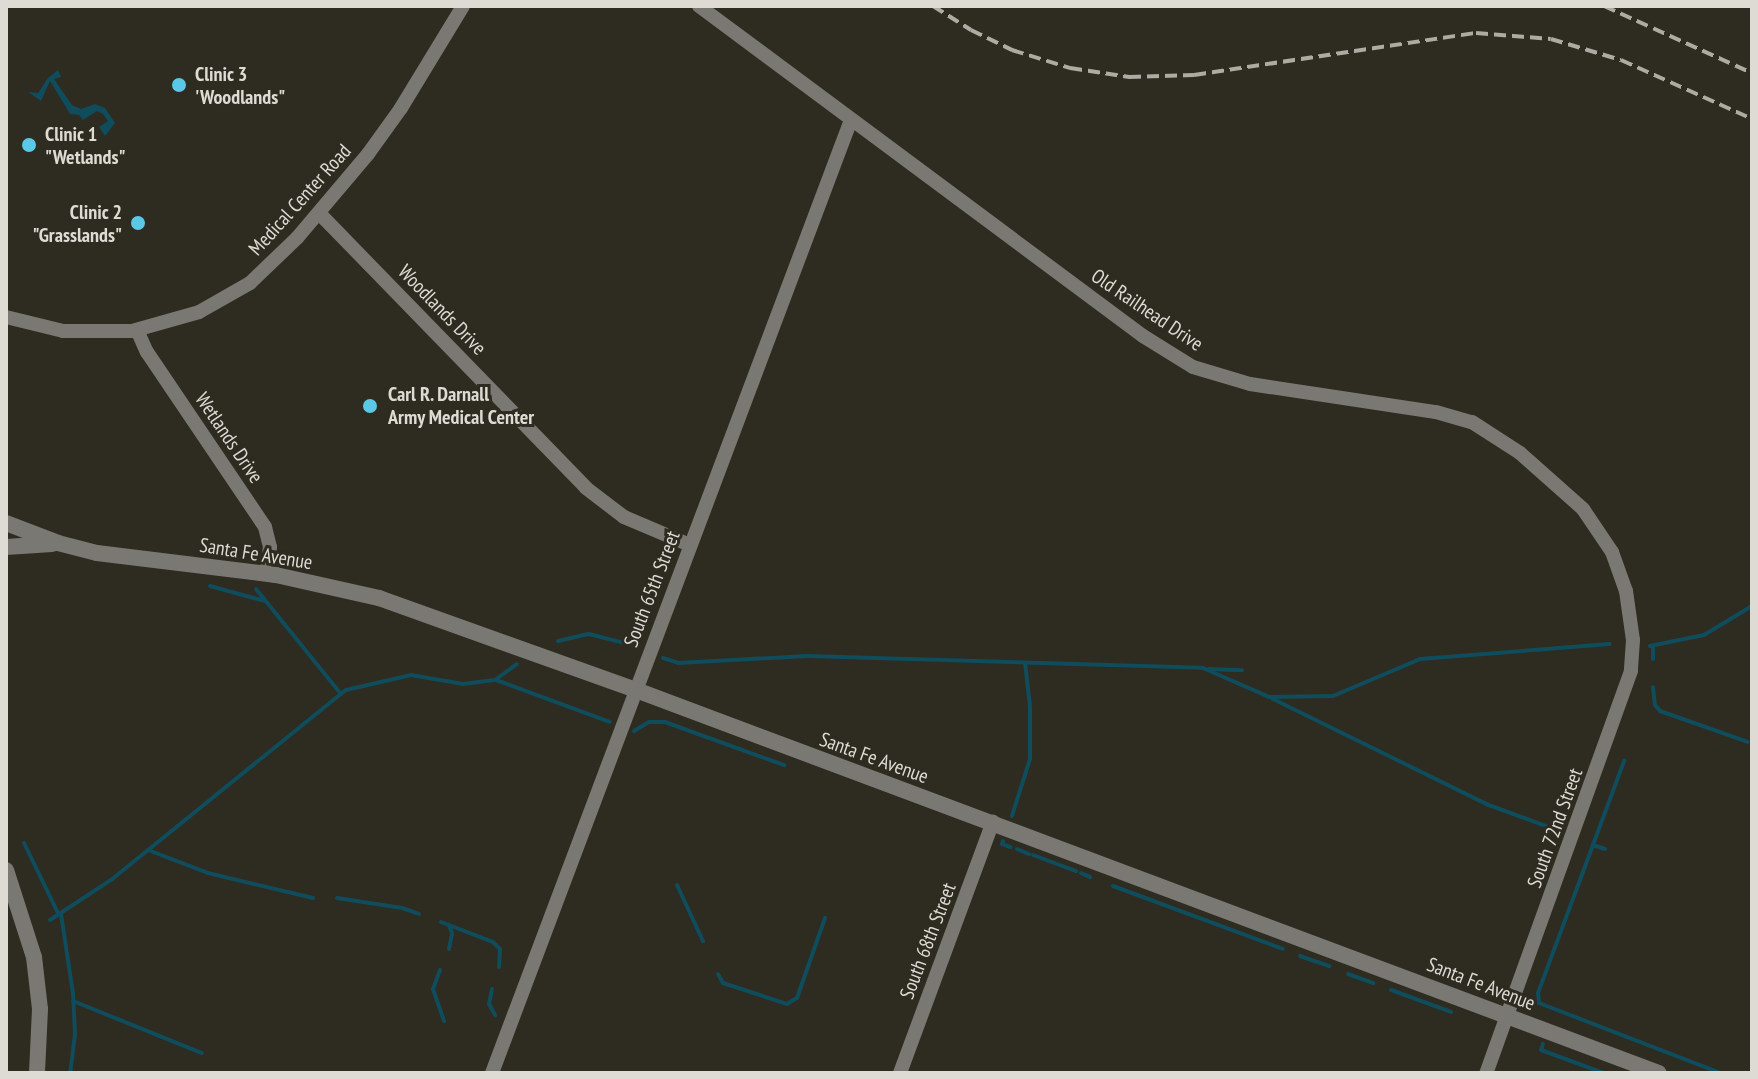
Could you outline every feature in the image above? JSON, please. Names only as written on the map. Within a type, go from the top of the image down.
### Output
[{"type":"street","name":"Medical Center Road","points":[[6,317],[71,332],[137,330],[183,318],[233,294],[267,270],[319,213],[387,128],[463,6]]},
{"type":"street","name":"Old Railhead Drive","points":[[699,6],[1143,336],[1193,367],[1250,384],[1436,412],[1472,422],[1495,435],[1558,483],[1583,509],[1612,552],[1626,591]]},
{"type":"street","name":"South 65th Street","points":[[492,1073],[851,120]]},
{"type":"street","name":"Woodlands Drive","points":[[319,213],[586,488],[624,517],[690,545]]},
{"type":"street","name":"Wetlands Drive","points":[[137,330],[147,352],[265,527],[270,547],[266,574]]},
{"type":"street","points":[[6,523],[58,543]]},
{"type":"street","name":"Santa Fe Avenue","points":[[58,543],[125,558],[266,574],[379,598],[993,822],[1659,1073]]},
{"type":"street","points":[[6,547],[58,543]]},
{"type":"street","name":"South 72nd Street","points":[[1486,1073],[1631,671],[1633,640],[1626,591]]},
{"type":"street","name":"South 68th Street","points":[[900,1073],[993,822]]},
{"type":"street","points":[[6,870],[34,957],[40,1009],[37,1073]]},
{"type":"water","points":[[58,70],[61,77],[54,79],[72,105],[81,109],[95,104],[105,108],[115,123],[105,136],[99,127],[108,121],[103,114],[97,111],[83,120],[79,115],[70,114],[50,81],[41,101],[28,92],[38,93]]},
{"type":"waterway","points":[[210,586],[265,601]]},
{"type":"waterway","points":[[256,589],[341,694]]},
{"type":"waterway","points":[[1650,646],[1704,635],[1752,606]]},
{"type":"waterway","points":[[558,641],[589,634],[632,645]]},
{"type":"waterway","points":[[663,658],[678,663],[808,656],[1203,668],[1269,697],[1333,696],[1420,659],[1609,644]]},
{"type":"waterway","points":[[1653,646],[1653,659]]},
{"type":"waterway","points":[[1012,816],[1030,759],[1030,706],[1025,663]]},
{"type":"waterway","points":[[50,920],[111,880],[346,690],[411,675],[463,684],[495,680],[517,664]]},
{"type":"waterway","points":[[1209,669],[1242,670]]},
{"type":"waterway","points":[[496,680],[610,722]]},
{"type":"waterway","points":[[1653,687],[1655,705],[1660,711],[1748,742]]},
{"type":"waterway","points":[[1273,699],[1486,804],[1554,829]]},
{"type":"waterway","points":[[634,731],[649,722],[665,722],[784,765]]},
{"type":"waterway","points":[[1593,845],[1624,761]]},
{"type":"waterway","points":[[1003,841],[1002,844],[1010,847]]},
{"type":"waterway","points":[[24,843],[59,915]]},
{"type":"waterway","points":[[1605,849],[1593,845],[1538,993],[1539,1003],[1720,1073]]},
{"type":"waterway","points":[[1017,849],[1029,854]]},
{"type":"waterway","points":[[148,850],[208,873],[313,898]]},
{"type":"waterway","points":[[1033,855],[1076,871]]},
{"type":"waterway","points":[[1081,873],[1090,877]]},
{"type":"waterway","points":[[677,885],[703,941]]},
{"type":"waterway","points":[[1113,886],[1283,949]]},
{"type":"waterway","points":[[337,898],[402,908],[419,914]]},
{"type":"waterway","points":[[61,914],[73,993],[75,1034],[70,1073]]},
{"type":"waterway","points":[[718,974],[723,983],[787,1004],[797,998],[825,918]]},
{"type":"waterway","points":[[441,922],[493,942],[500,949],[499,967]]},
{"type":"waterway","points":[[449,925],[452,933],[449,949]]},
{"type":"waterway","points":[[1300,956],[1329,966]]},
{"type":"waterway","points":[[440,970],[433,989],[444,1021]]},
{"type":"waterway","points":[[1348,974],[1373,983]]},
{"type":"waterway","points":[[492,989],[489,1004],[495,1015]]},
{"type":"waterway","points":[[1391,990],[1451,1012]]},
{"type":"waterway","points":[[73,1001],[202,1053]]},
{"type":"waterway","points":[[1543,1044],[1541,1050],[1604,1073]]},
{"type":"railway","points":[[933,6],[971,30],[1012,50],[1070,68],[1129,77],[1194,75],[1476,33],[1551,39],[1621,60],[1752,119]]},
{"type":"railway","points":[[1604,6],[1752,73]]},
{"type":"place","name":"Clinic 3 'Woodlands\"","points":[[179,85]]},
{"type":"place","name":"Clinic 1 \"Wetlands\"","points":[[29,145]]},
{"type":"place","name":"Clinic 2 \"Grasslands\"","points":[[138,223]]},
{"type":"place","name":"Carl R. Darnall Army Medical Center","points":[[370,406]]}]
